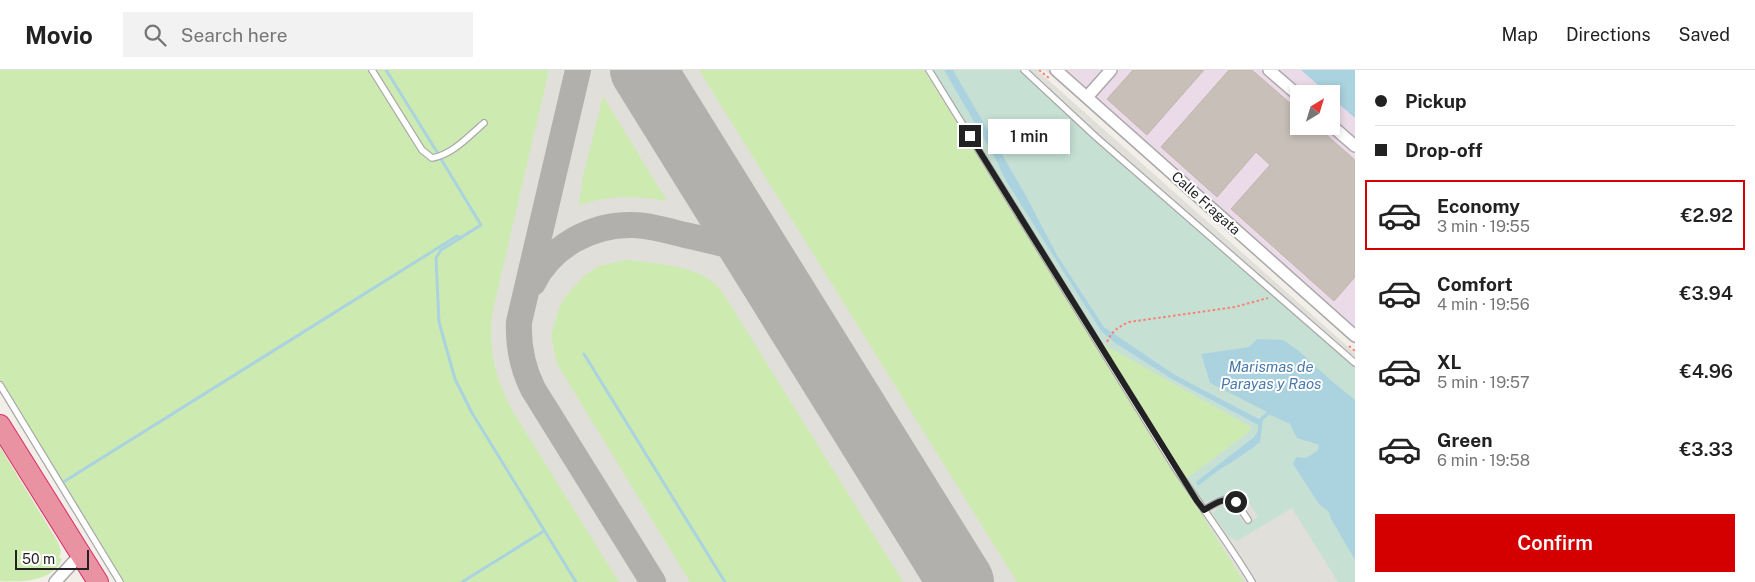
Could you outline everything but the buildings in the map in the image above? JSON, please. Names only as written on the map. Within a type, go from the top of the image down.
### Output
[{"type":"highway","points":[[0,425],[98,582]]},
{"type":"street","name":"Calle Fragata","points":[[1056,70],[1355,336]]},
{"type":"street","points":[[1087,97],[1111,70]]},
{"type":"street","points":[[1269,70],[1290,88]]},
{"type":"street","points":[[1340,133],[1355,146]]},
{"type":"street","points":[[55,582],[80,555]]},
{"type":"lane","points":[[372,70],[422,150],[432,158],[438,157],[452,149],[484,123]]},
{"type":"lane","points":[[929,70],[1174,466],[1230,546],[1252,582]]},
{"type":"lane","points":[[1024,70],[1096,137],[1355,363]]},
{"type":"lane","points":[[0,385],[120,582]]},
{"type":"lane","points":[[1204,510],[1229,499],[1236,502],[1248,520]]},
{"type":"path","points":[[1108,340],[1119,326],[1129,322],[1235,307],[1278,294]]},
{"type":"shaded area","points":[[0,70],[1037,70],[1355,353],[1355,582],[118,582],[0,389]]},
{"type":"shaded area","points":[[1045,70],[1301,70],[1318,85],[1290,85],[1290,135],[1340,135],[1340,104],[1355,117],[1355,345]]},
{"type":"green space","points":[[0,70],[549,70],[493,310],[491,323],[492,349],[497,374],[512,410],[619,582],[123,582],[0,381]]},
{"type":"green space","points":[[699,70],[924,70],[1244,582],[1017,582]]},
{"type":"green space","points":[[932,70],[944,70],[995,158],[1006,181],[1101,331],[1115,343],[1172,379],[1258,425],[1258,431],[1254,437],[1197,482],[1198,485],[1211,474],[1251,449],[1261,432],[1263,420],[1269,415],[1276,416],[1287,422],[1308,442],[1319,445],[1318,450],[1306,458],[1319,504],[1329,512],[1331,519],[1355,560],[1355,582],[1338,582],[1292,508],[1237,541],[1228,536],[1213,514],[1218,507],[1228,503],[1231,504],[1245,525],[1258,517],[1243,494],[1239,492],[1205,502],[1201,501],[1186,479],[1249,432],[1251,427],[1101,343]]},
{"type":"green space","points":[[953,70],[1020,70],[1355,366],[1355,400],[1317,369],[1249,347],[1201,354],[1210,383],[1267,412],[1259,419],[1175,375],[1104,327],[1057,255],[1025,194]]},
{"type":"green space","points":[[603,96],[667,201],[623,197],[602,199],[579,205],[583,176]]},
{"type":"green space","points":[[626,260],[685,269],[706,278],[719,288],[903,582],[690,582],[557,364],[551,336],[559,308],[565,297],[585,275],[599,266]]},
{"type":"green space","points":[[1101,343],[1251,427],[1249,432],[1186,479]]},
{"type":"green space","points":[[0,447],[58,542],[61,552],[59,557],[62,559],[57,567],[36,579],[0,581]]},
{"type":"water","name":"Marismas de Parayas y Raos","points":[[944,70],[953,70],[1025,194],[1057,255],[1104,327],[1175,375],[1259,419],[1267,412],[1210,383],[1201,354],[1249,347],[1257,339],[1283,340],[1299,351],[1355,400],[1355,560],[1331,519],[1329,512],[1319,504],[1293,464],[1296,457],[1306,458],[1318,450],[1319,445],[1297,438],[1290,424],[1269,415],[1263,420],[1260,442],[1198,486],[1196,482],[1254,437],[1258,431],[1258,425],[1172,379],[1115,343],[1101,331],[1006,181],[995,158]]},
{"type":"water","points":[[1301,70],[1355,70],[1355,118],[1340,105],[1340,85],[1318,85]]},
{"type":"waterway","points":[[386,70],[437,152]]},
{"type":"waterway","points":[[441,159],[481,225],[441,250],[436,258],[439,322],[455,379],[472,413],[576,582]]},
{"type":"waterway","points":[[65,481],[457,236],[461,238]]},
{"type":"waterway","points":[[584,354],[725,582]]},
{"type":"waterway","points":[[462,582],[544,531]]},
{"type":"taxiway","points":[[578,70],[519,322],[520,348],[523,364],[533,389],[653,582]]},
{"type":"taxiway","points":[[533,283],[550,258],[562,248],[588,233],[603,228],[633,225],[652,227],[756,252]]},
{"type":"runway","points":[[643,70],[961,582]]},
{"type":"route","points":[[970,136],[1197,501],[1204,510],[1224,500],[1229,499],[1236,502]]}]
